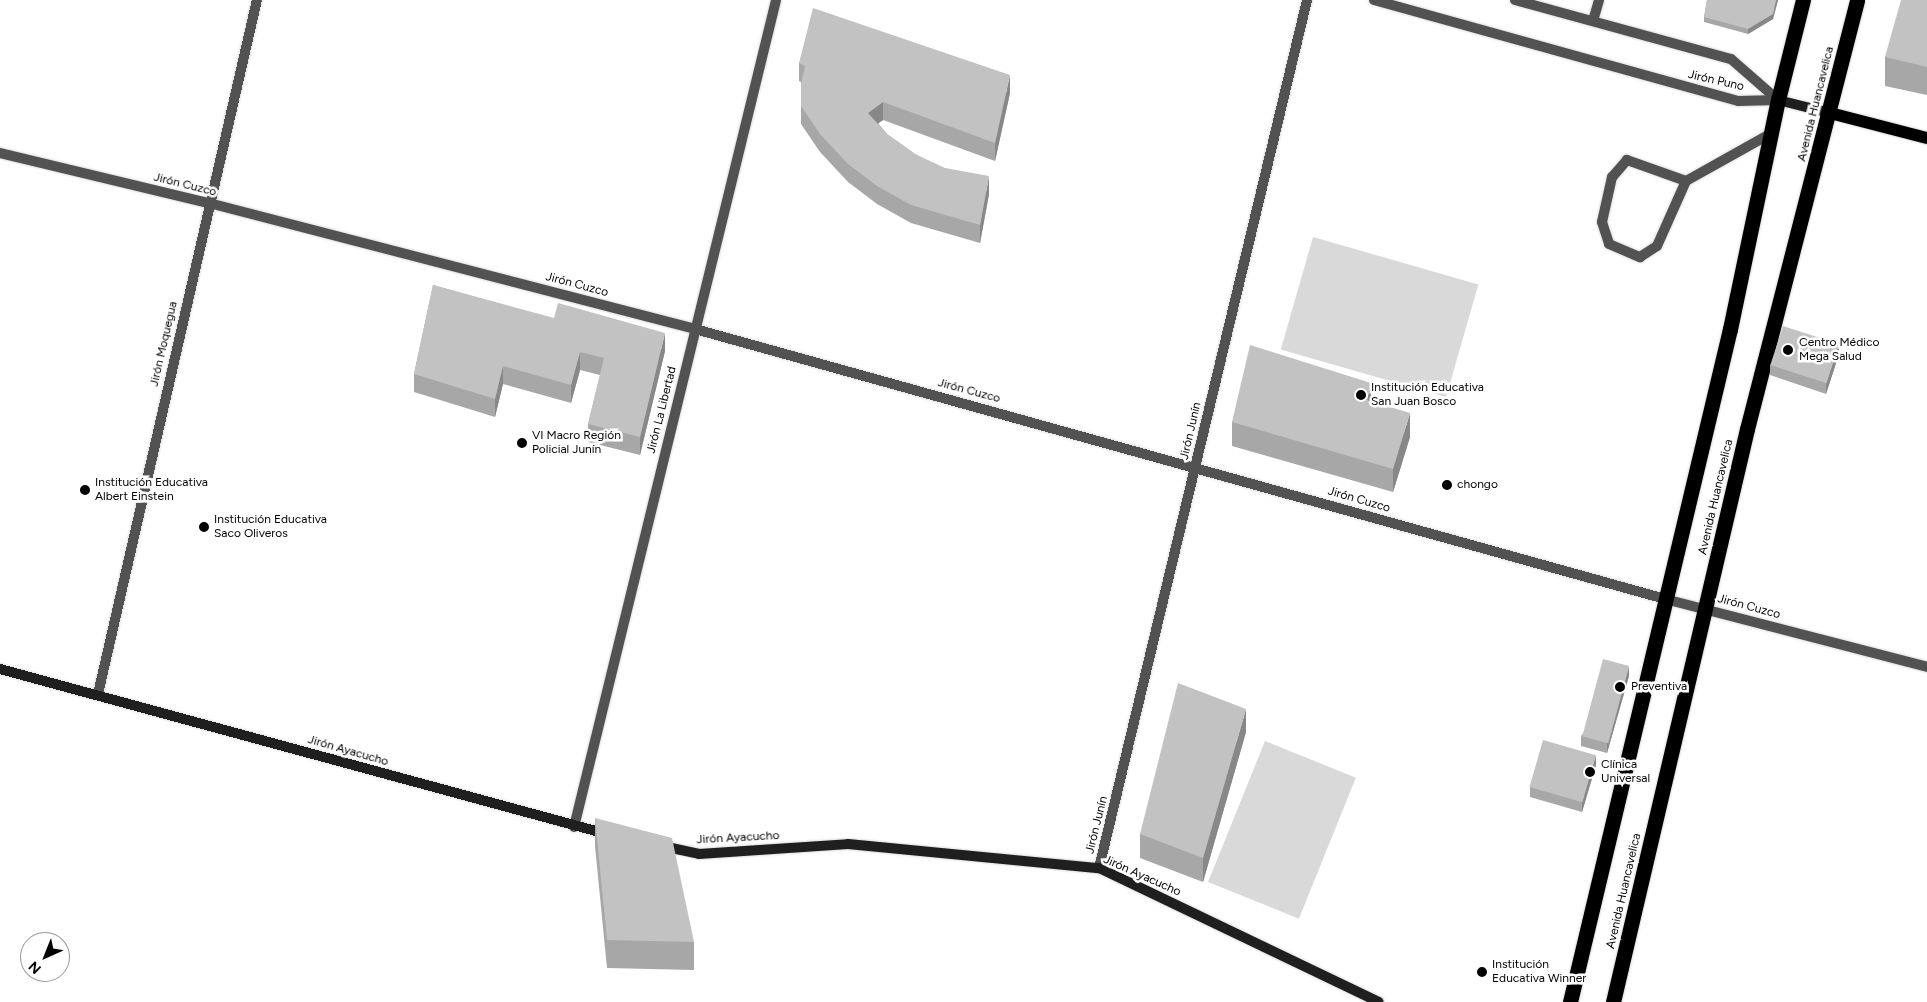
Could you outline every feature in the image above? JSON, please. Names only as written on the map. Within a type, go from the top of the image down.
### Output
[{"type":"highway","name":"Avenida Huancavelica","points":[[1570,1002],[1730,330],[1770,134],[1803,0]]},
{"type":"highway","name":"Avenida Huancavelica","points":[[1613,1002],[1747,428],[1830,113],[1856,0]]},
{"type":"main road","points":[[1830,113],[1927,138]]},
{"type":"street","name":"Jirón Moquegua","points":[[98,694],[208,203],[257,0]]},
{"type":"street","name":"Jirón La Libertad","points":[[574,827],[776,0]]},
{"type":"street","name":"Jirón Junín","points":[[1099,868],[1307,0]]},
{"type":"street","name":"Jirón Puno","points":[[1374,0],[1738,101],[1778,100]]},
{"type":"street","name":"Jirón Puno","points":[[1515,0],[1731,59],[1778,100]]},
{"type":"street","points":[[1593,21],[1599,0]]},
{"type":"street","points":[[1778,100],[1830,113]]},
{"type":"street","points":[[1686,181],[1627,160],[1612,177],[1602,222],[1609,244],[1640,257],[1657,246],[1686,181],[1770,134]]},
{"type":"street","name":"Jirón Cuzco","points":[[0,153],[208,203],[695,329],[1665,599],[1927,666]]},
{"type":"street","name":"Jirón Ayacucho","points":[[0,669],[98,694],[574,827],[622,838]]},
{"type":"street","name":"Jirón Ayacucho","points":[[650,844],[698,854],[848,844],[1099,868],[1379,1002]]},
{"type":"shaded area","points":[[1313,237],[1478,284],[1446,397],[1281,349]]},
{"type":"shaded area","points":[[1265,741],[1356,778],[1299,919],[1208,882]]},
{"type":"building","points":[[1707,0],[1776,0],[1773,14],[1748,29],[1704,17]]},
{"type":"building","points":[[1901,0],[1927,0],[1927,67],[1885,57]]},
{"type":"building","points":[[813,8],[1010,75],[995,143],[883,102],[868,113],[887,134],[915,154],[945,168],[989,176],[980,225],[911,205],[877,186],[848,164],[820,134],[801,106],[801,84],[805,66],[799,63]]},
{"type":"building","points":[[433,285],[554,318],[558,303],[665,333],[640,437],[588,424],[604,358],[580,352],[571,385],[503,366],[495,399],[414,374]]},
{"type":"building","points":[[1783,326],[1839,344],[1826,383],[1770,365]]},
{"type":"building","points":[[1250,345],[1371,383],[1367,400],[1410,413],[1393,469],[1232,422]]},
{"type":"building","points":[[1603,659],[1629,666],[1608,743],[1582,736]]},
{"type":"building","points":[[1178,683],[1246,709],[1203,858],[1140,834]]},
{"type":"building","points":[[1543,740],[1596,755],[1582,802],[1529,787]]},
{"type":"building","points":[[595,818],[672,838],[694,942],[607,940]]},
{"type":"place","name":"Centro Médico Mega Salud","points":[[1788,350]]},
{"type":"place","name":"Institución Educativa San Juan Bosco","points":[[1361,395]]},
{"type":"place","name":"VI Macro Región Policial Junín","points":[[522,443]]},
{"type":"place","name":"chongo","points":[[1447,485]]},
{"type":"place","name":"Institución Educativa Albert Einstein","points":[[85,490]]},
{"type":"place","name":"Institución Educativa Saco Oliveros","points":[[204,527]]},
{"type":"place","name":"Preventiva","points":[[1620,687]]},
{"type":"place","name":"Clínica Universal","points":[[1590,772]]},
{"type":"place","name":"Institución Educativa Winner","points":[[1482,972]]}]
